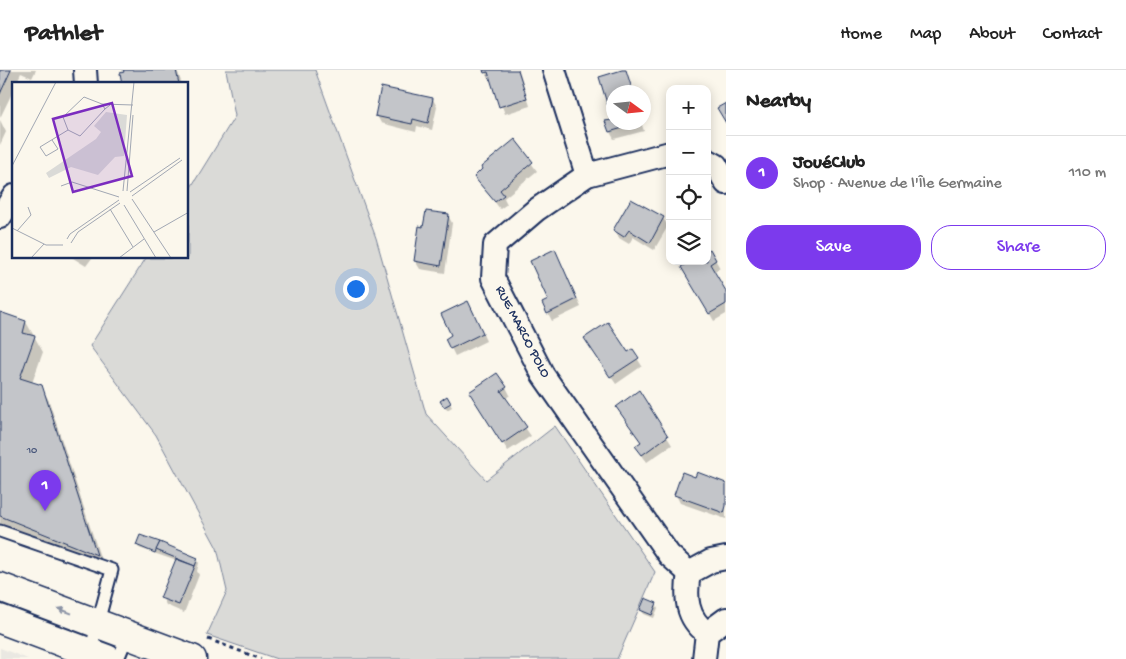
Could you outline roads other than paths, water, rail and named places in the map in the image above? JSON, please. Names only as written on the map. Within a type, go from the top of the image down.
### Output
[{"type":"street","points":[[554,70],[586,175]]},
{"type":"street","name":"RUE MARCO POLO","points":[[666,154],[586,175],[536,210],[495,245],[493,278],[543,375],[669,555],[689,574]]},
{"type":"street","points":[[711,163],[716,166],[726,183]]},
{"type":"street","points":[[0,217],[12,199]]},
{"type":"street","points":[[708,633],[700,628],[691,614],[686,595],[689,574],[711,561],[726,558]]},
{"type":"street","points":[[0,586],[96,623],[123,647],[192,659]]},
{"type":"street","points":[[0,619],[95,657]]},
{"type":"street","points":[[704,659],[708,633],[726,619]]},
{"type":"lane","points":[[0,531],[112,570],[96,623],[95,657]]},
{"type":"place","name":"JouéClub","points":[[45,511]]}]
